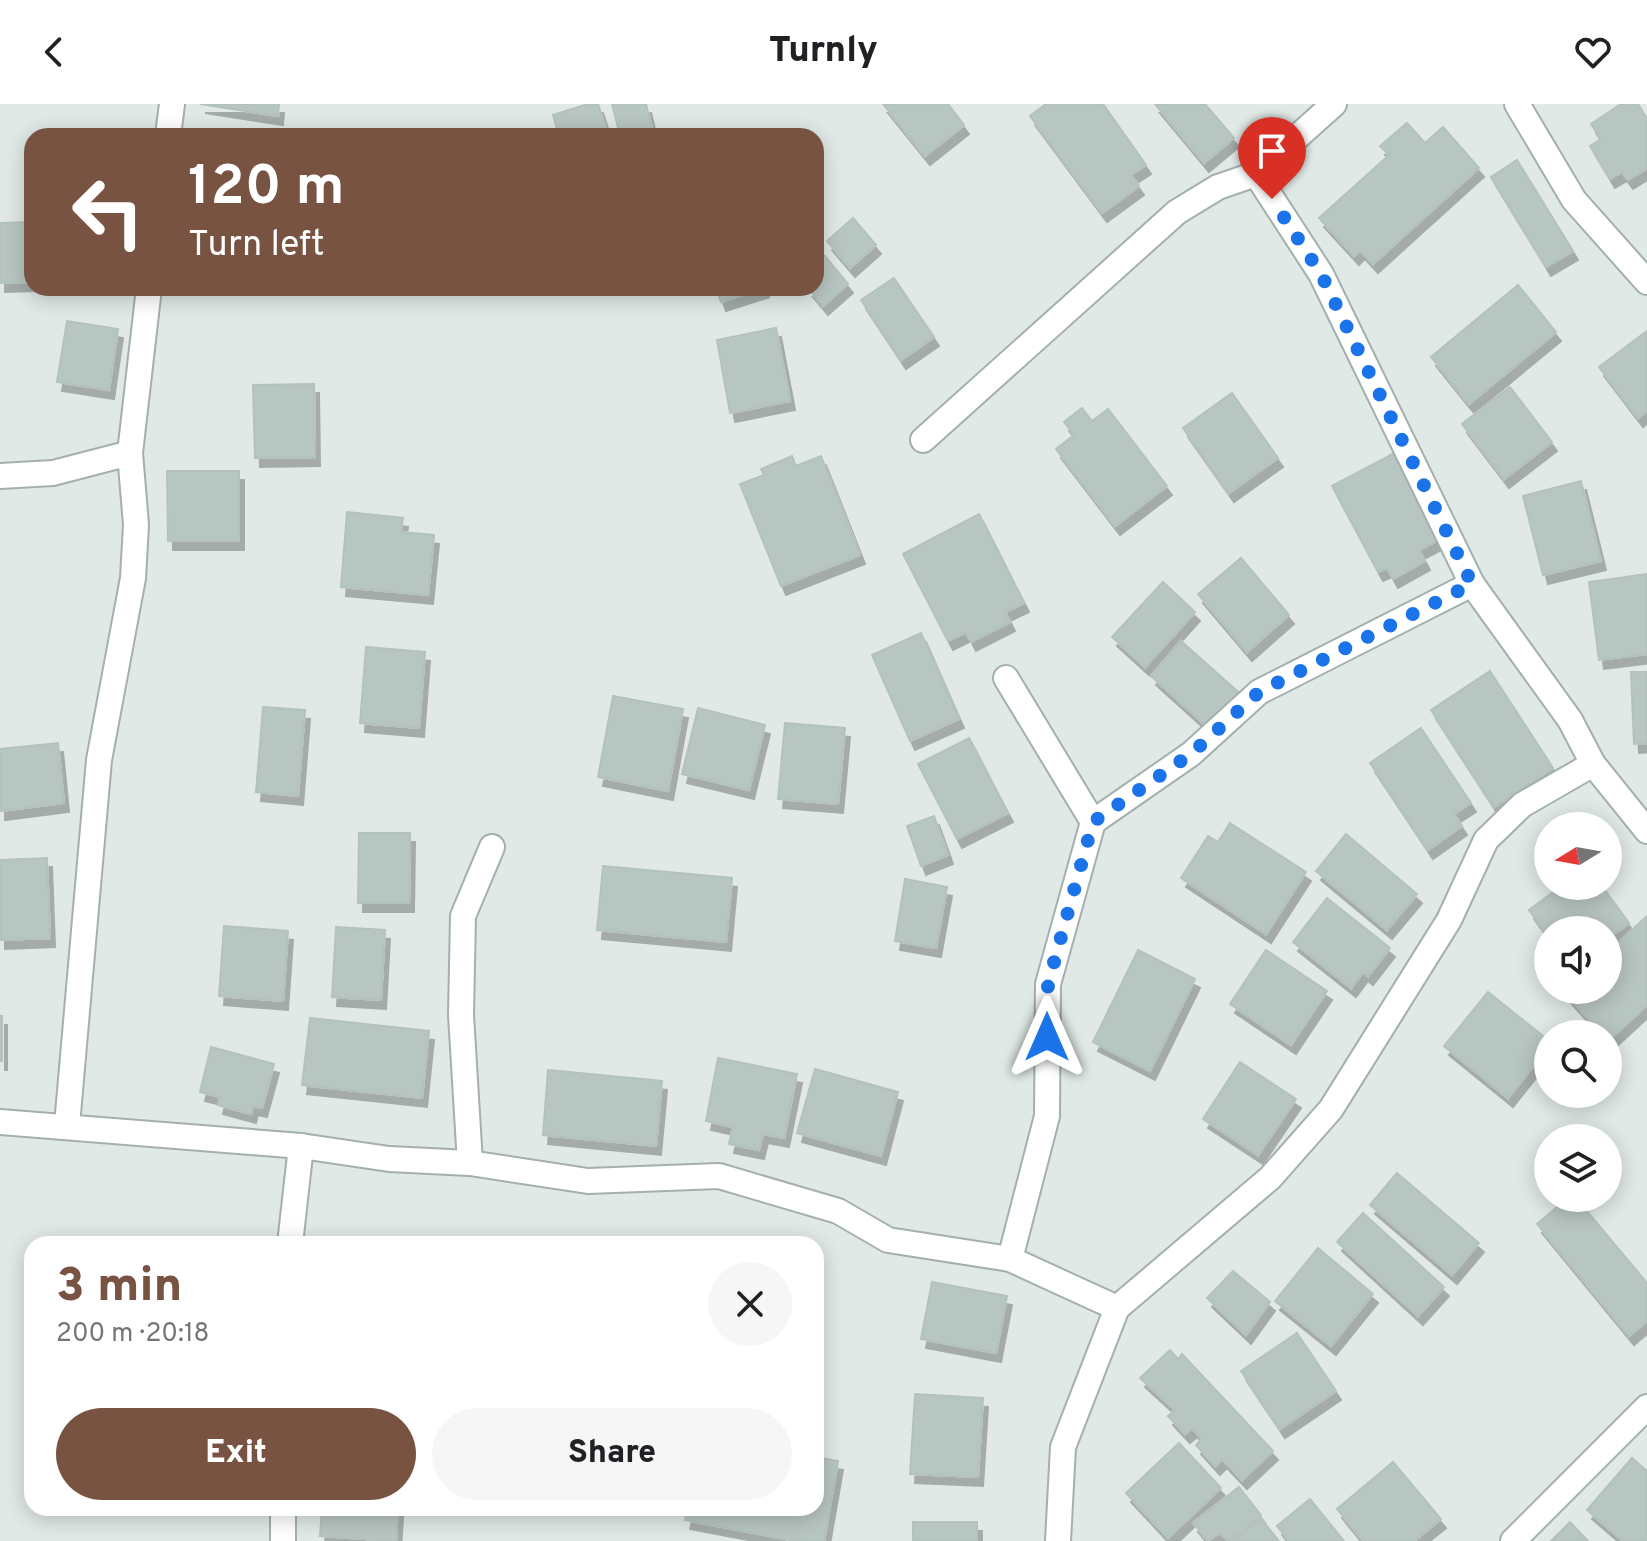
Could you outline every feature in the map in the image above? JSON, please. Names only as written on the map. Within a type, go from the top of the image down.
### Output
[{"type":"street","points":[[169,128],[172,104]]},
{"type":"street","points":[[923,440],[1177,212],[1218,187],[1256,174],[1334,104]]},
{"type":"street","points":[[1517,104],[1574,200],[1647,282]]},
{"type":"street","points":[[1256,174],[1321,274],[1472,584],[1570,720],[1593,764],[1647,831]]},
{"type":"street","points":[[67,1125],[99,760],[133,578],[136,525],[130,453],[148,296]]},
{"type":"street","points":[[0,476],[53,473],[130,453]]},
{"type":"street","points":[[1010,1259],[1047,1116],[1048,984],[1093,822],[1191,754],[1259,692],[1472,584]]},
{"type":"street","points":[[1006,678],[1093,822]]},
{"type":"street","points":[[1058,1541],[1063,1447],[1117,1308],[1270,1178],[1331,1109],[1449,920],[1486,840],[1522,805],[1593,764]]},
{"type":"street","points":[[470,1163],[461,1015],[463,916],[492,847]]},
{"type":"street","points":[[0,1122],[301,1146],[389,1159],[470,1163],[588,1181],[719,1176],[838,1211],[888,1240],[1010,1259],[1117,1308]]},
{"type":"street","points":[[291,1236],[301,1146]]},
{"type":"street","points":[[1513,1541],[1647,1407]]},
{"type":"street","points":[[283,1516],[283,1541]]},
{"type":"building","points":[[200,104],[279,104],[278,116]]},
{"type":"building","points":[[598,104],[606,128],[557,128],[553,115]]},
{"type":"building","points":[[612,104],[646,104],[652,128],[618,128]]},
{"type":"building","points":[[883,104],[948,104],[964,125],[925,156]]},
{"type":"building","points":[[1046,104],[1103,104],[1146,165],[1131,175],[1139,186],[1102,213],[1030,116]]},
{"type":"building","points":[[1155,104],[1205,104],[1234,138],[1204,163]]},
{"type":"building","points":[[1621,104],[1638,104],[1647,119],[1647,168],[1628,180],[1622,172],[1610,179],[1590,146],[1601,139],[1591,124]]},
{"type":"building","points":[[1407,123],[1425,143],[1443,127],[1479,168],[1373,264],[1360,250],[1354,256],[1319,218],[1389,155],[1380,146]]},
{"type":"building","points":[[1517,160],[1573,251],[1546,267],[1491,177]]},
{"type":"building","points":[[853,218],[876,245],[850,268],[827,241]]},
{"type":"building","points":[[24,222],[24,282],[0,283],[0,223]]},
{"type":"building","points":[[824,255],[848,284],[823,306],[815,296],[824,296]]},
{"type":"building","points":[[894,278],[934,337],[901,360],[861,300]]},
{"type":"building","points":[[1518,285],[1556,332],[1469,404],[1431,357]]},
{"type":"building","points":[[719,296],[740,296],[721,302]]},
{"type":"building","points":[[67,321],[118,329],[109,390],[57,382]]},
{"type":"building","points":[[776,328],[790,401],[730,413],[717,340]]},
{"type":"building","points":[[1647,331],[1647,411],[1638,418],[1599,367]]},
{"type":"building","points":[[314,384],[315,457],[255,458],[253,385]]},
{"type":"building","points":[[1510,387],[1552,442],[1504,479],[1462,424]]},
{"type":"building","points":[[1232,393],[1278,458],[1229,493],[1183,428]]},
{"type":"building","points":[[1082,408],[1092,421],[1108,409],[1167,486],[1115,526],[1056,449],[1074,435],[1064,422]]},
{"type":"building","points":[[1398,451],[1444,537],[1419,550],[1425,561],[1393,579],[1387,568],[1378,572],[1332,486]]},
{"type":"building","points":[[792,456],[796,466],[821,456],[860,555],[781,586],[740,484],[764,475],[761,469]]},
{"type":"building","points":[[167,471],[239,471],[239,541],[168,541]]},
{"type":"building","points":[[1581,481],[1601,561],[1543,575],[1523,496]]},
{"type":"building","points":[[347,512],[403,518],[401,532],[434,535],[428,595],[341,587]]},
{"type":"building","points":[[979,514],[1024,603],[1005,612],[1010,622],[971,642],[966,632],[948,641],[903,554]]},
{"type":"building","points":[[1241,558],[1289,615],[1247,652],[1198,594]]},
{"type":"building","points":[[1647,574],[1647,654],[1599,660],[1589,582]]},
{"type":"building","points":[[1163,582],[1195,612],[1145,667],[1112,637]]},
{"type":"building","points":[[921,633],[959,719],[910,741],[872,655]]},
{"type":"building","points":[[1181,641],[1244,697],[1213,732],[1151,676]]},
{"type":"building","points":[[366,647],[425,652],[419,728],[360,723]]},
{"type":"building","points":[[1490,671],[1553,768],[1494,807],[1431,710]]},
{"type":"building","points":[[1631,672],[1647,672],[1647,743],[1634,744]]},
{"type":"building","points":[[613,696],[683,709],[668,791],[598,777]]},
{"type":"building","points":[[263,707],[305,710],[298,796],[256,792]]},
{"type":"building","points":[[698,708],[765,725],[749,790],[682,774]]},
{"type":"building","points":[[785,723],[845,728],[838,804],[778,799]]},
{"type":"building","points":[[1421,728],[1471,803],[1454,814],[1462,826],[1428,850],[1370,763]]},
{"type":"building","points":[[969,738],[1008,813],[957,839],[918,764]]},
{"type":"building","points":[[58,743],[64,803],[0,811],[0,749]]},
{"type":"building","points":[[934,816],[948,855],[921,866],[907,826]]},
{"type":"building","points":[[1230,823],[1306,872],[1266,934],[1181,878],[1208,836],[1218,842]]},
{"type":"building","points":[[359,833],[410,833],[409,903],[358,903]]},
{"type":"building","points":[[1346,834],[1417,894],[1387,930],[1316,871]]},
{"type":"building","points":[[47,858],[50,938],[0,940],[0,860]]},
{"type":"building","points":[[603,866],[732,878],[726,942],[597,930]]},
{"type":"building","points":[[905,879],[947,887],[936,948],[895,941]]},
{"type":"building","points":[[1327,898],[1390,948],[1368,976],[1363,972],[1351,988],[1293,942]]},
{"type":"building","points":[[1542,900],[1612,900],[1629,923],[1622,928],[1622,916],[1534,917],[1529,910]]},
{"type":"building","points":[[1647,916],[1647,1005],[1622,1028],[1622,1020],[1589,1020],[1575,1004],[1622,1004],[1622,939]]},
{"type":"building","points":[[224,926],[288,931],[283,1001],[219,996]]},
{"type":"building","points":[[336,927],[385,930],[381,1000],[332,997]]},
{"type":"building","points":[[1138,950],[1195,979],[1150,1071],[1093,1042]]},
{"type":"building","points":[[1266,950],[1327,991],[1291,1045],[1230,1004]]},
{"type":"building","points":[[1488,992],[1534,1029],[1534,1066],[1508,1098],[1444,1046]]},
{"type":"building","points":[[2,1016],[2,1061],[0,1061]]},
{"type":"building","points":[[310,1018],[429,1031],[422,1098],[302,1085]]},
{"type":"building","points":[[211,1047],[274,1064],[262,1108],[253,1106],[251,1114],[218,1105],[220,1097],[200,1092]]},
{"type":"building","points":[[718,1058],[797,1074],[784,1138],[763,1134],[759,1150],[729,1144],[733,1127],[706,1121]]},
{"type":"building","points":[[1240,1062],[1296,1099],[1258,1155],[1203,1119]]},
{"type":"building","points":[[815,1069],[898,1092],[881,1156],[797,1133]]},
{"type":"building","points":[[548,1070],[662,1081],[656,1146],[543,1135]]},
{"type":"building","points":[[1397,1173],[1479,1243],[1452,1275],[1370,1205]]},
{"type":"building","points":[[1551,1212],[1588,1212],[1647,1283],[1647,1321],[1629,1336],[1537,1224]]},
{"type":"building","points":[[1363,1213],[1444,1287],[1418,1316],[1337,1242]]},
{"type":"building","points":[[1318,1248],[1373,1294],[1331,1346],[1275,1301]]},
{"type":"building","points":[[1233,1271],[1270,1302],[1246,1335],[1207,1298]]},
{"type":"building","points":[[932,1282],[1007,1296],[996,1353],[921,1339]]},
{"type":"building","points":[[1297,1333],[1336,1391],[1280,1429],[1241,1371]]},
{"type":"building","points":[[1170,1350],[1178,1359],[1182,1354],[1273,1451],[1242,1480],[1222,1459],[1215,1466],[1196,1445],[1202,1439],[1192,1428],[1185,1434],[1168,1416],[1175,1410],[1140,1378]]},
{"type":"building","points":[[915,1394],[983,1398],[978,1477],[910,1474]]},
{"type":"building","points":[[1179,1443],[1221,1488],[1168,1538],[1126,1493]]},
{"type":"building","points":[[824,1458],[838,1461],[824,1541],[795,1541],[685,1520],[686,1516],[824,1516]]},
{"type":"building","points":[[1632,1458],[1647,1471],[1647,1541],[1623,1541],[1587,1510]]},
{"type":"building","points":[[1393,1462],[1441,1519],[1414,1541],[1363,1541],[1337,1509]]},
{"type":"building","points":[[1239,1487],[1261,1515],[1229,1541],[1219,1533],[1208,1541],[1193,1523]]},
{"type":"building","points":[[1310,1499],[1344,1541],[1289,1541],[1277,1526]]},
{"type":"building","points":[[321,1516],[398,1516],[396,1541],[320,1536]]},
{"type":"building","points":[[1261,1519],[1279,1541],[1233,1541]]},
{"type":"building","points":[[913,1522],[977,1522],[977,1541],[913,1541]]},
{"type":"building","points":[[1570,1522],[1588,1541],[1551,1541]]},
{"type":"route","points":[[1047,1037],[1048,984],[1093,822],[1191,754],[1259,692],[1472,584],[1321,274],[1272,199]]}]
